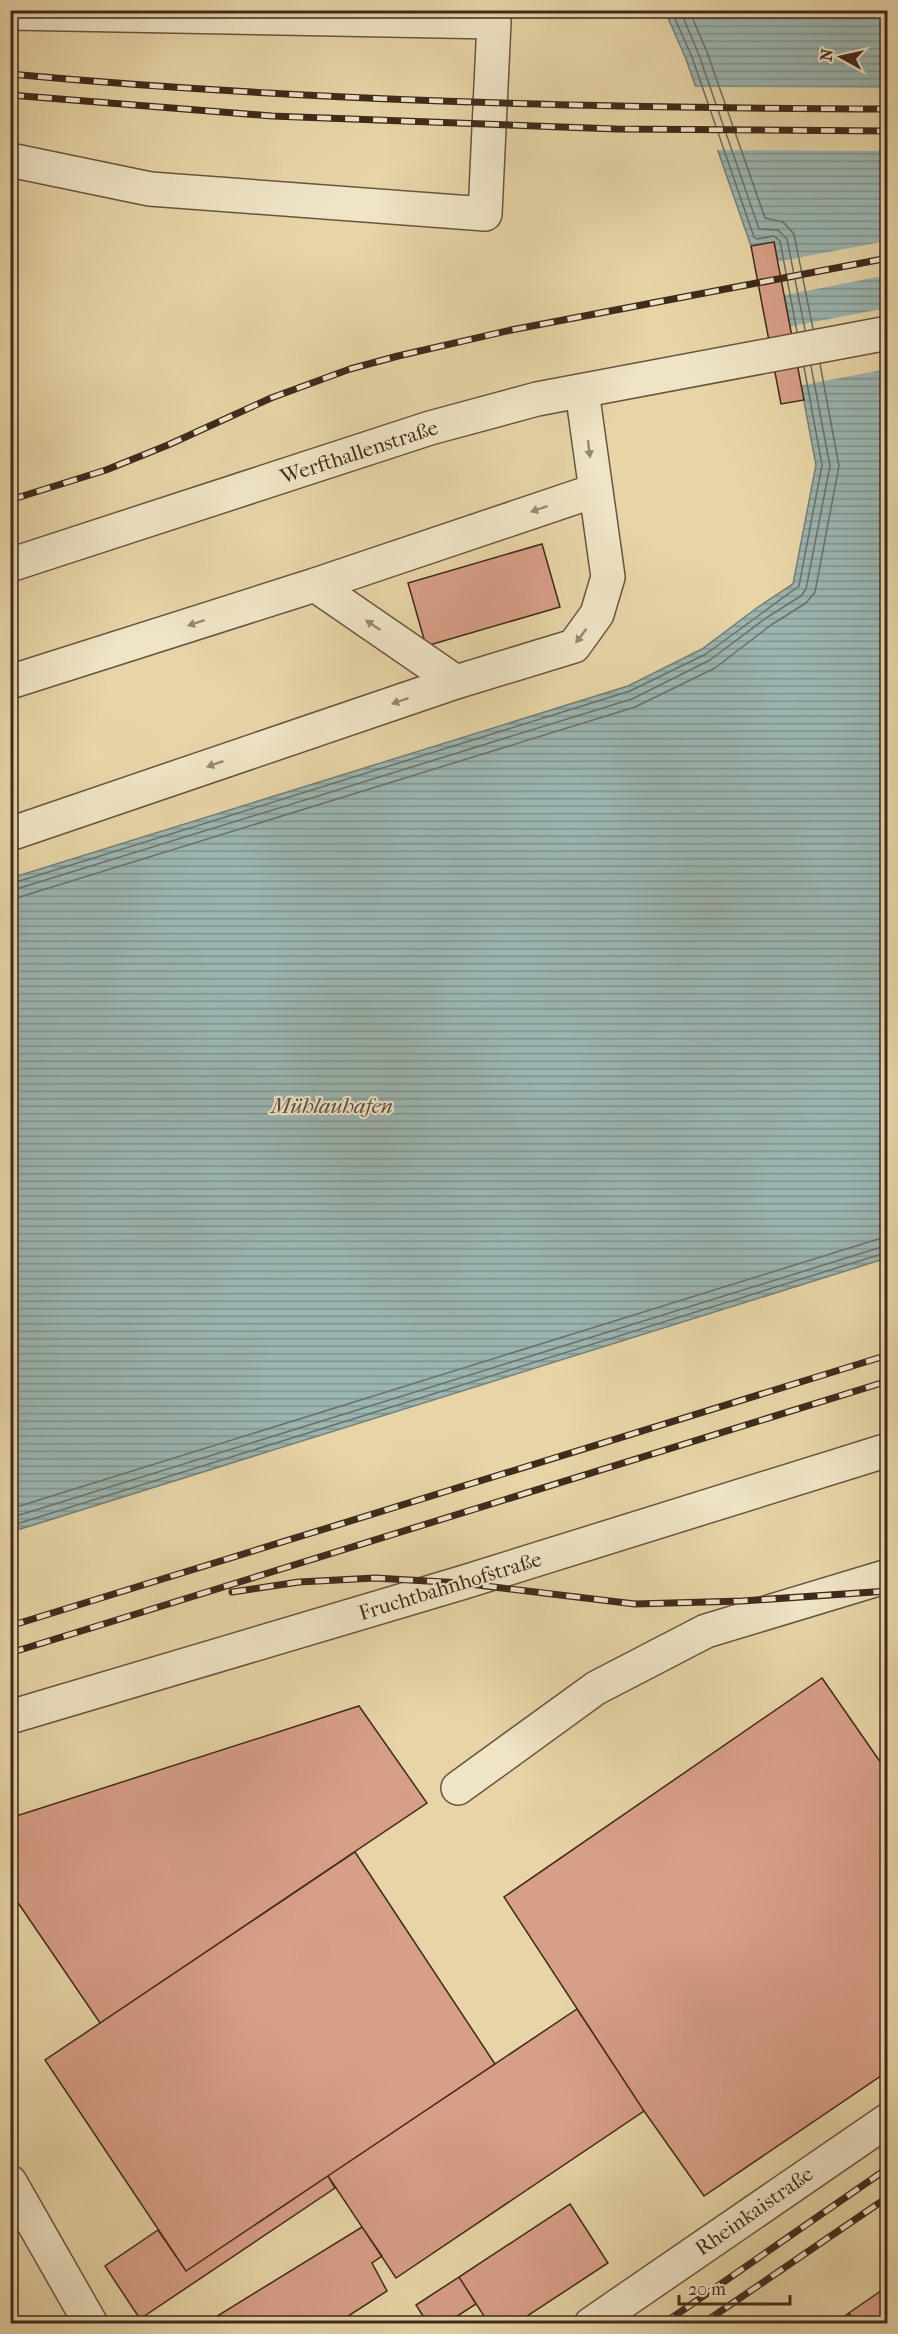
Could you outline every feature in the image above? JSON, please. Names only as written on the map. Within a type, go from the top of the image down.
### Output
[{"type":"street","points":[[10,13],[494,22],[485,214],[150,189],[10,160]]},
{"type":"street","name":"Werfthallenstraße","points":[[10,566],[430,428],[537,399],[888,333]]},
{"type":"street","points":[[10,834],[456,682],[574,646],[597,614],[608,577],[594,491],[582,391]]},
{"type":"street","points":[[10,682],[315,585],[594,491]]},
{"type":"street","points":[[315,585],[456,682]]},
{"type":"street","name":"Fruchtbahnhofstraße","points":[[10,1717],[449,1587],[888,1450]]},
{"type":"street","points":[[458,1788],[596,1688],[706,1631],[888,1576]]},
{"type":"street","name":"Rheinkaistraße","points":[[591,2324],[888,2120]]},
{"type":"street","points":[[10,2182],[91,2324]]},
{"type":"path","points":[[10,2300],[21,2324]]},
{"type":"water","name":"Mühlauhafen","points":[[665,11],[887,11],[887,1258],[11,1532],[11,878],[628,686],[702,649],[793,584],[816,465],[774,242],[751,246],[686,59]]},
{"type":"pier","points":[[692,87],[887,88],[887,151],[714,150]]},
{"type":"pier","points":[[887,241],[887,275],[781,296],[775,262]]},
{"type":"pier","points":[[887,308],[887,369],[798,386],[787,327]]},
{"type":"building","points":[[774,242],[804,400],[781,404],[751,246]]},
{"type":"building","points":[[542,544],[560,607],[426,646],[408,583]]},
{"type":"building","points":[[822,1678],[888,1773],[888,2071],[704,2196],[644,2111],[504,1897]]},
{"type":"building","points":[[359,1706],[427,1803],[100,2023],[10,1891],[10,1818]]},
{"type":"building","points":[[355,1852],[495,2064],[186,2271],[45,2060]]},
{"type":"building","points":[[577,2009],[644,2111],[396,2278],[328,2176]]},
{"type":"building","points":[[328,2176],[335,2188],[140,2319],[105,2266],[158,2230],[186,2271]]},
{"type":"building","points":[[570,2204],[608,2263],[515,2324],[489,2324],[459,2277]]},
{"type":"building","points":[[362,2227],[382,2256],[372,2263],[387,2291],[336,2324],[217,2324],[214,2318]]},
{"type":"building","points":[[459,2277],[476,2304],[445,2324],[428,2324],[416,2305]]},
{"type":"building","points":[[888,2286],[888,2324],[856,2324],[849,2313]]},
{"type":"building","points":[[849,2313],[856,2324],[833,2324]]},
{"type":"railway","points":[[10,74],[339,97],[558,105],[888,109]]},
{"type":"railway","points":[[10,95],[272,116],[616,129],[888,131]]},
{"type":"railway","points":[[10,500],[106,470],[168,445],[271,398],[350,369],[511,330],[888,258]]},
{"type":"railway","points":[[10,1626],[888,1355]]},
{"type":"railway","points":[[10,1653],[888,1381]]},
{"type":"railway","points":[[232,1592],[299,1582],[375,1578],[461,1583],[635,1604],[742,1601],[888,1591]]},
{"type":"railway","points":[[663,2324],[888,2168]]},
{"type":"railway","points":[[702,2324],[888,2197]]}]
